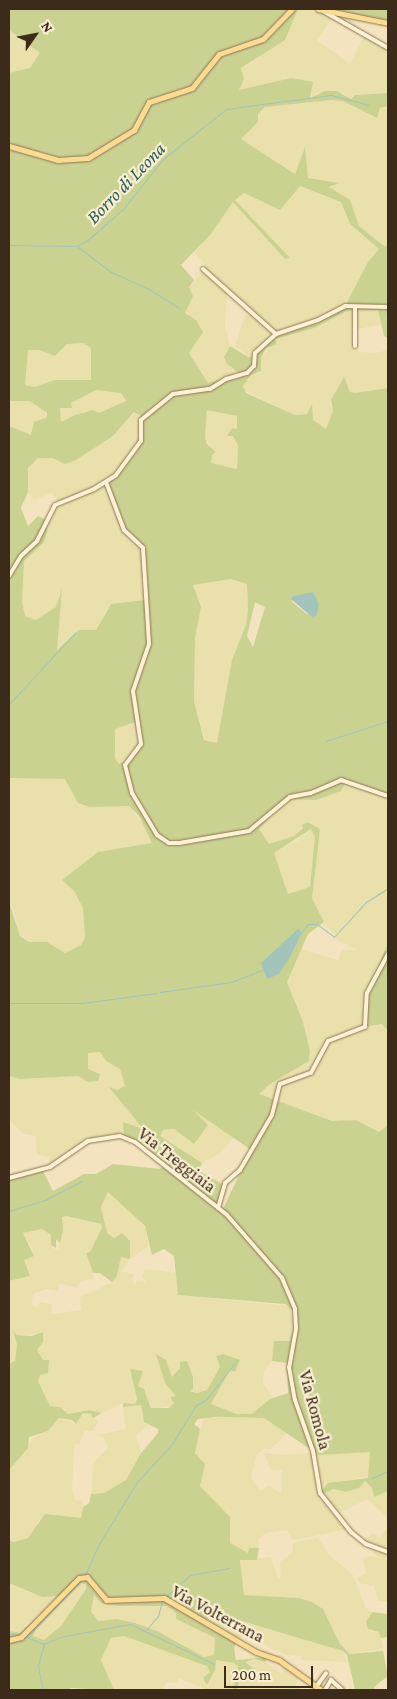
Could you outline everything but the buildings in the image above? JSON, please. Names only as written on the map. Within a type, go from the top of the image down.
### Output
[{"type":"main road","points":[[9,146],[58,160],[88,158],[134,130],[149,102],[192,88],[219,54],[263,39],[292,9]]},
{"type":"main road","points":[[319,9],[388,23]]},
{"type":"main road","name":"Via Volterrana","points":[[9,1640],[23,1635],[84,1577],[106,1600],[164,1598],[256,1652],[279,1660],[319,1689]]},
{"type":"street","points":[[319,9],[388,48]]},
{"type":"street","points":[[203,269],[276,334]]},
{"type":"street","points":[[9,576],[21,556],[37,541],[55,505],[106,482],[119,472],[141,441],[140,423],[144,416],[176,392],[210,390],[226,379],[247,373],[254,366],[255,352],[276,334],[318,320],[345,306],[388,308]]},
{"type":"street","points":[[355,307],[355,346]]},
{"type":"street","points":[[106,482],[124,530],[143,548],[149,644],[135,682],[133,698],[141,744],[125,765],[132,793],[157,835],[169,843],[249,831],[293,796],[311,793],[341,780],[388,796]]},
{"type":"street","points":[[218,1208],[226,1184],[240,1170],[272,1115],[280,1084],[311,1073],[328,1041],[365,1027],[367,993],[388,954]]},
{"type":"street","name":"Via Treggiaia","points":[[9,1178],[50,1167],[88,1141],[120,1136],[135,1142],[218,1208]]},
{"type":"street","name":"Via Romola","points":[[218,1208],[282,1278],[293,1302],[296,1329],[289,1367],[296,1400],[313,1451],[320,1493],[357,1537],[366,1544],[388,1552]]},
{"type":"street","points":[[319,1689],[326,1673]]},
{"type":"street","points":[[325,1690],[331,1680],[342,1690]]},
{"type":"shaded area","points":[[298,9],[338,9],[317,40],[350,64],[365,34],[388,48],[388,93],[355,95],[351,100],[344,93],[318,93],[309,98],[313,83],[291,78],[238,90],[244,79],[241,69],[285,40]]},
{"type":"shaded area","points":[[9,30],[40,53],[30,68],[20,72],[9,73]]},
{"type":"shaded area","points":[[331,100],[343,101],[377,117],[380,108],[388,106],[388,244],[384,246],[359,226],[352,208],[329,187],[337,184],[308,178],[304,149],[295,174],[241,139],[258,122],[258,114],[265,107]]},
{"type":"shaded area","points":[[300,186],[341,202],[349,224],[379,249],[368,262],[345,305],[325,316],[277,333],[203,269],[205,264],[195,253],[233,202],[285,259],[289,258],[235,200],[244,193]]},
{"type":"shaded area","points":[[203,270],[227,291],[225,327],[230,346],[224,357],[227,364],[239,373],[208,383],[189,353],[202,332],[196,320],[185,313],[193,296],[189,287]]},
{"type":"shaded area","points":[[379,310],[381,325],[357,329],[355,348],[359,352],[376,353],[388,350],[388,388],[355,393],[350,392],[343,378],[330,403],[333,411],[329,428],[326,429],[312,420],[312,405],[307,414],[295,415],[244,390],[244,384],[251,375],[259,372],[261,358],[276,339],[324,323],[347,311]]},
{"type":"shaded area","points":[[252,313],[275,334],[250,358],[235,346],[245,315]]},
{"type":"shaded area","points":[[83,343],[91,348],[91,380],[55,380],[34,387],[25,385],[25,352],[28,350],[39,350],[55,355],[67,344]]},
{"type":"shaded area","points":[[96,390],[121,393],[126,403],[99,413],[85,411],[61,423],[60,408],[72,408],[70,403]]},
{"type":"shaded area","points":[[9,401],[30,401],[41,407],[47,417],[39,419],[31,435],[19,432],[9,426]]},
{"type":"shaded area","points":[[207,410],[238,416],[237,429],[228,434],[228,437],[233,436],[238,446],[237,469],[211,463],[210,445],[205,437]]},
{"type":"shaded area","points":[[135,412],[143,417],[145,601],[125,602],[107,608],[96,630],[79,630],[63,648],[57,650],[57,625],[63,591],[58,594],[57,607],[36,620],[25,616],[22,602],[24,561],[39,547],[46,520],[60,501],[51,493],[34,500],[28,492],[28,468],[38,458],[52,458],[58,462],[113,436]]},
{"type":"shaded area","points":[[231,579],[247,584],[248,610],[246,625],[232,660],[218,743],[205,740],[194,701],[195,638],[201,607],[193,585]]},
{"type":"shaded area","points":[[138,720],[142,740],[127,761],[119,764],[115,758],[115,729]]},
{"type":"shaded area","points":[[9,778],[66,779],[78,803],[89,807],[129,806],[148,831],[152,843],[98,852],[62,880],[74,891],[83,908],[85,938],[81,945],[65,953],[47,942],[29,942],[14,927],[16,916],[9,902]]},
{"type":"shaded area","points":[[353,783],[388,796],[388,942],[378,962],[367,1028],[382,1024],[388,1031],[388,1125],[379,1132],[356,1120],[340,1123],[311,1116],[259,1094],[269,1084],[309,1061],[310,1051],[303,1022],[287,982],[301,949],[338,960],[342,950],[357,950],[338,940],[324,922],[312,898],[316,828],[312,822],[305,823],[294,836],[269,844],[258,829],[282,804],[292,799],[316,800],[341,791],[345,784]]},
{"type":"shaded area","points":[[311,829],[315,837],[310,888],[288,894],[274,853],[299,840]]},
{"type":"shaded area","points":[[99,1052],[106,1061],[120,1069],[125,1086],[117,1091],[110,1088],[144,1130],[124,1122],[124,1137],[88,1141],[50,1167],[49,1157],[37,1155],[36,1136],[24,1134],[9,1120],[9,1076],[20,1079],[78,1076],[88,1082],[98,1081],[97,1074],[88,1070],[88,1053]]},
{"type":"shaded area","points":[[193,1110],[234,1137],[221,1153],[202,1163],[159,1136],[163,1130],[174,1129],[194,1144]]},
{"type":"shaded area","points":[[108,1192],[122,1202],[146,1229],[148,1246],[131,1258],[122,1271],[134,1275],[132,1279],[135,1286],[137,1281],[147,1283],[142,1277],[145,1269],[176,1273],[178,1295],[290,1306],[293,1329],[290,1341],[274,1341],[272,1361],[264,1371],[263,1383],[273,1398],[252,1415],[237,1414],[211,1404],[230,1370],[235,1372],[240,1360],[217,1356],[220,1367],[207,1390],[197,1393],[189,1391],[189,1364],[180,1362],[180,1368],[172,1377],[166,1360],[157,1354],[165,1383],[176,1396],[172,1406],[152,1409],[146,1392],[138,1386],[141,1375],[139,1369],[129,1371],[136,1389],[135,1404],[123,1403],[102,1413],[89,1410],[68,1414],[60,1407],[53,1408],[47,1403],[38,1381],[40,1375],[48,1372],[37,1350],[44,1334],[16,1335],[13,1330],[17,1345],[15,1361],[9,1364],[9,1281],[29,1277],[24,1260],[33,1250],[23,1233],[42,1229],[51,1235],[52,1248],[59,1250],[63,1216],[101,1224],[102,1228],[91,1251],[86,1253],[94,1278],[81,1281],[77,1287],[59,1284],[58,1291],[46,1289],[33,1294],[32,1305],[38,1308],[40,1302],[51,1304],[52,1314],[81,1310],[80,1297],[111,1283],[117,1276],[121,1256],[130,1259],[130,1241],[123,1236],[114,1238],[107,1233],[101,1207]]},
{"type":"shaded area","points":[[141,1405],[142,1416],[148,1426],[136,1435],[141,1453],[126,1480],[104,1493],[91,1494],[94,1462],[108,1448],[104,1438],[98,1435],[126,1429],[123,1407]]},
{"type":"shaded area","points":[[83,1413],[91,1414],[98,1421],[93,1431],[84,1431],[79,1445],[75,1443],[74,1447],[72,1489],[75,1500],[83,1501],[81,1518],[38,1521],[35,1533],[28,1538],[11,1542],[9,1470],[34,1438],[51,1429],[59,1418],[76,1424]]},
{"type":"shaded area","points":[[204,1418],[264,1418],[288,1433],[270,1449],[265,1448],[257,1454],[251,1478],[260,1491],[269,1485],[281,1494],[282,1470],[271,1470],[264,1453],[283,1455],[309,1453],[313,1455],[320,1498],[348,1529],[293,1540],[287,1530],[266,1533],[258,1539],[259,1548],[248,1554],[236,1549],[230,1543],[230,1517],[200,1486],[204,1462],[195,1453],[195,1446]]},
{"type":"shaded area","points":[[313,1451],[370,1452],[369,1476],[332,1483],[320,1493]]},
{"type":"shaded area","points":[[364,1481],[372,1488],[374,1497],[388,1491],[388,1518],[367,1499],[337,1514],[321,1495],[327,1490],[345,1492],[359,1487]]},
{"type":"shaded area","points":[[388,1527],[388,1601],[378,1601],[374,1586],[360,1583],[357,1578],[366,1573],[363,1560],[366,1556],[378,1557],[362,1541],[373,1534],[380,1537]]},
{"type":"shaded area","points":[[318,1538],[329,1555],[353,1575],[366,1608],[372,1612],[366,1622],[371,1631],[380,1632],[383,1649],[350,1654],[340,1644],[323,1609],[312,1602],[299,1598],[244,1595],[240,1560],[271,1557],[278,1578],[281,1577],[280,1562],[293,1552],[293,1543]]},
{"type":"shaded area","points":[[9,1583],[36,1595],[60,1596],[25,1625],[20,1633],[9,1631]]},
{"type":"shaded area","points":[[81,1583],[86,1584],[86,1589],[61,1626],[44,1640],[33,1637],[36,1629]]},
{"type":"shaded area","points":[[94,1595],[101,1603],[118,1606],[167,1606],[176,1613],[176,1619],[215,1638],[214,1655],[204,1657],[157,1631],[135,1623],[117,1619],[98,1621],[91,1611]]},
{"type":"shaded area","points":[[228,1617],[343,1651],[347,1662],[300,1660],[301,1656],[287,1655],[269,1648],[257,1637],[248,1634],[238,1639],[203,1621],[209,1618]]},
{"type":"shaded area","points":[[124,1636],[207,1666],[210,1672],[203,1678],[207,1684],[215,1660],[234,1663],[238,1665],[233,1690],[207,1690],[179,1678],[177,1683],[166,1682],[163,1688],[166,1690],[114,1690],[101,1660],[111,1638]]},
{"type":"shaded area","points":[[254,1659],[265,1662],[281,1673],[285,1668],[299,1678],[295,1685],[303,1690],[237,1690],[240,1677],[250,1673],[252,1667],[245,1662]]},
{"type":"green space","points":[[9,9],[298,9],[285,40],[241,68],[244,79],[239,90],[291,78],[313,82],[310,98],[325,91],[337,91],[351,99],[355,95],[388,93],[388,106],[380,108],[377,118],[343,101],[331,100],[265,107],[258,114],[258,122],[241,139],[295,174],[305,147],[308,178],[339,183],[329,187],[350,200],[359,226],[384,246],[388,245],[388,338],[384,336],[378,310],[347,311],[314,328],[276,339],[276,345],[266,348],[261,358],[261,371],[251,375],[243,386],[246,393],[295,415],[307,414],[312,404],[313,420],[326,429],[333,411],[331,400],[344,377],[350,392],[355,393],[388,388],[388,793],[387,796],[353,783],[345,784],[341,791],[316,800],[292,799],[282,804],[259,829],[269,844],[294,836],[303,828],[302,825],[308,822],[320,829],[312,898],[324,922],[308,934],[287,982],[303,1022],[310,1051],[309,1061],[270,1084],[259,1094],[332,1121],[356,1120],[379,1132],[388,1125],[388,1491],[374,1497],[372,1488],[365,1481],[359,1488],[345,1492],[333,1489],[321,1495],[320,1493],[328,1483],[368,1478],[370,1452],[319,1455],[264,1418],[216,1417],[198,1419],[194,1424],[200,1429],[195,1453],[205,1464],[200,1486],[230,1517],[230,1543],[248,1553],[249,1548],[259,1548],[257,1560],[240,1560],[244,1595],[299,1598],[312,1602],[323,1609],[340,1644],[350,1654],[383,1651],[388,1676],[374,1687],[375,1690],[355,1690],[347,1655],[343,1651],[228,1617],[209,1618],[204,1621],[238,1639],[234,1648],[236,1660],[268,1657],[265,1662],[254,1659],[245,1662],[254,1669],[241,1676],[237,1690],[233,1690],[238,1666],[234,1663],[216,1660],[215,1670],[207,1685],[203,1678],[210,1672],[207,1666],[124,1636],[111,1638],[101,1660],[114,1690],[70,1688],[70,1690],[9,1690],[9,1631],[20,1633],[59,1596],[42,1597],[9,1583],[9,1540],[13,1542],[28,1538],[45,1514],[81,1518],[83,1507],[89,1503],[91,1494],[104,1493],[126,1480],[141,1453],[158,1433],[158,1429],[144,1422],[141,1405],[123,1407],[123,1403],[135,1404],[137,1399],[130,1369],[143,1371],[138,1386],[144,1389],[151,1408],[169,1408],[174,1403],[170,1397],[176,1396],[165,1383],[156,1354],[166,1360],[172,1377],[180,1368],[180,1362],[187,1361],[193,1377],[193,1389],[190,1391],[197,1393],[207,1390],[220,1367],[216,1356],[223,1354],[240,1360],[235,1372],[230,1370],[211,1404],[237,1414],[252,1414],[270,1399],[288,1393],[287,1363],[272,1361],[274,1341],[290,1341],[293,1329],[293,1311],[285,1304],[178,1295],[174,1256],[164,1249],[152,1255],[145,1226],[108,1192],[101,1207],[107,1233],[114,1238],[122,1233],[130,1241],[130,1259],[121,1257],[117,1276],[112,1282],[100,1273],[93,1273],[86,1253],[90,1252],[102,1228],[101,1224],[66,1216],[62,1217],[63,1230],[60,1243],[56,1239],[56,1248],[51,1245],[51,1235],[42,1229],[23,1233],[34,1256],[24,1260],[30,1276],[9,1281],[9,1175],[41,1167],[53,1191],[84,1174],[96,1174],[113,1164],[160,1169],[165,1165],[124,1137],[123,1122],[143,1129],[109,1087],[117,1090],[125,1086],[120,1069],[106,1061],[100,1052],[88,1053],[88,1069],[100,1074],[98,1081],[88,1082],[78,1076],[20,1079],[9,1076],[9,902],[20,936],[29,942],[47,942],[65,953],[81,945],[85,938],[83,908],[74,891],[62,880],[98,852],[152,843],[139,816],[129,806],[89,807],[78,803],[65,779],[9,778],[9,426],[31,435],[34,422],[47,417],[47,413],[30,401],[9,401],[9,73],[30,68],[40,53],[9,30]],"holes":[[[300,186],[341,202],[350,224],[379,249],[368,262],[345,306],[272,337],[250,358],[230,346],[224,357],[227,364],[239,373],[208,383],[189,353],[203,332],[196,320],[185,313],[193,296],[189,287],[194,280],[181,265],[210,235],[233,202],[285,259],[290,258],[235,200],[244,193],[280,210]],[[83,343],[91,348],[91,380],[55,380],[34,387],[25,385],[28,350],[39,350],[55,356],[67,344]],[[96,390],[121,393],[126,401],[99,413],[93,410],[75,415],[61,422],[60,408],[72,408],[71,403]],[[207,410],[237,416],[237,429],[232,428],[227,436],[233,436],[238,446],[237,469],[211,463],[212,455],[216,452],[207,444],[205,437]],[[134,412],[143,417],[141,441],[116,475],[106,482],[127,534],[143,548],[145,600],[111,604],[96,630],[79,630],[57,650],[62,588],[56,607],[36,620],[25,616],[22,602],[24,561],[44,542],[47,532],[46,520],[38,516],[28,526],[21,508],[28,492],[28,468],[38,458],[52,458],[65,464],[76,460],[113,436]],[[231,579],[247,584],[248,610],[246,625],[232,660],[217,743],[204,740],[194,701],[195,638],[201,607],[193,585]],[[313,593],[319,604],[317,615],[307,614],[292,602],[293,596]],[[255,602],[265,607],[253,647],[247,636]],[[138,721],[140,746],[127,761],[119,764],[115,758],[115,729]],[[311,829],[315,837],[310,887],[288,894],[274,853]],[[193,1110],[251,1150],[222,1211],[218,1204],[224,1185],[199,1171],[202,1163],[160,1136],[163,1130],[174,1129],[194,1144],[208,1125]],[[81,1583],[86,1584],[86,1589],[61,1626],[44,1640],[33,1636],[36,1629]],[[94,1595],[101,1603],[118,1606],[167,1606],[176,1613],[176,1619],[215,1638],[214,1655],[204,1657],[157,1631],[135,1623],[117,1619],[98,1621],[91,1611]]]},
{"type":"green space","points":[[338,9],[388,9],[388,23],[336,12]]},
{"type":"green space","points":[[388,942],[388,1031],[382,1024],[365,1027],[367,993]]},
{"type":"green space","points":[[13,1329],[16,1335],[32,1336],[43,1332],[43,1342],[37,1350],[43,1360],[49,1360],[48,1373],[40,1375],[38,1381],[50,1406],[60,1407],[68,1414],[89,1410],[102,1413],[93,1418],[91,1414],[83,1413],[76,1424],[72,1420],[59,1418],[48,1431],[29,1437],[28,1448],[9,1470],[9,1364],[15,1361],[17,1345]]},
{"type":"green space","points":[[372,1612],[387,1614],[388,1637],[381,1638],[379,1632],[368,1629],[366,1622]]},
{"type":"water","points":[[313,592],[319,604],[317,615],[312,617],[291,599],[293,596]]},
{"type":"water","points":[[298,929],[302,932],[289,959],[279,974],[267,979],[261,963]]},
{"type":"waterway","name":"Borro di Leona","points":[[9,245],[77,246],[89,239],[123,209],[163,159],[226,109],[331,95],[369,105]]},
{"type":"waterway","points":[[78,247],[111,272],[147,288],[179,308]]},
{"type":"waterway","points":[[9,704],[76,632]]},
{"type":"waterway","points":[[326,741],[388,721]]},
{"type":"waterway","points":[[300,934],[308,924],[317,924],[334,937],[366,902],[388,888]]},
{"type":"waterway","points":[[160,992],[231,982],[263,970]]},
{"type":"waterway","points":[[9,1003],[82,1003],[156,993]]},
{"type":"waterway","points":[[9,1211],[45,1200],[82,1181]]},
{"type":"waterway","points":[[85,1575],[99,1544],[137,1482],[172,1444],[196,1405],[206,1400],[237,1360]]},
{"type":"waterway","points":[[372,1478],[388,1471]]},
{"type":"waterway","points":[[165,1597],[190,1575],[229,1568]]},
{"type":"waterway","points":[[27,1637],[81,1580]]},
{"type":"waterway","points":[[146,1630],[158,1616],[162,1601]]},
{"type":"waterway","points":[[24,1636],[43,1644],[64,1636],[130,1624],[214,1664]]},
{"type":"waterway","points":[[9,1634],[20,1635]]},
{"type":"waterway","points":[[43,1690],[38,1666],[44,1643]]}]
